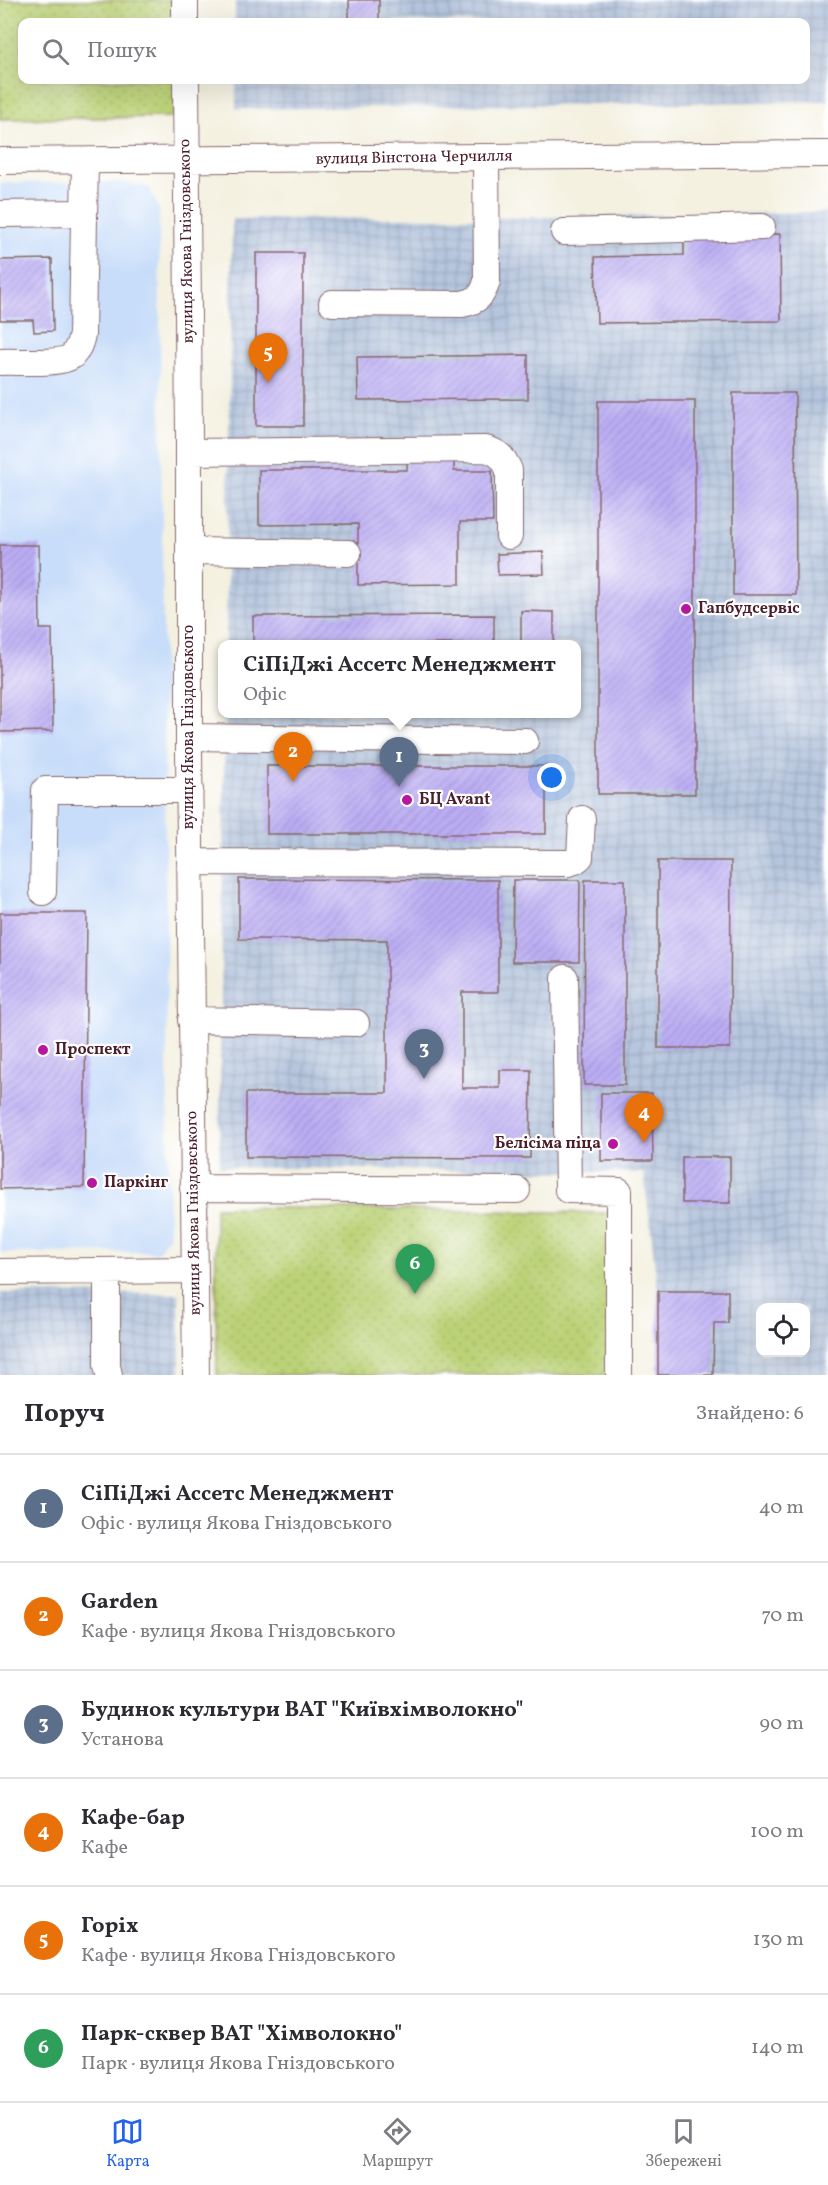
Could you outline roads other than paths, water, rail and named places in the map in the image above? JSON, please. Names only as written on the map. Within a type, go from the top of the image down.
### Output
[{"type":"street","points":[[185,0],[185,18]]},
{"type":"street","name":"вулиця Якова Гніздовського","points":[[186,84],[191,1020],[196,1375]]},
{"type":"street","name":"вулиця Вінстона Черчилля","points":[[0,161],[828,154]]},
{"type":"street","points":[[332,303],[462,304],[476,301],[484,292],[487,282],[486,157]]},
{"type":"street","points":[[0,362],[60,360],[70,358],[78,348],[82,335],[85,160]]},
{"type":"street","points":[[0,214],[84,213]]},
{"type":"street","points":[[564,232],[762,227]]},
{"type":"street","points":[[189,452],[485,449],[496,452],[504,460],[509,470],[509,536]]},
{"type":"street","points":[[189,551],[348,553]]},
{"type":"street","points":[[189,737],[525,741]]},
{"type":"street","points":[[44,892],[45,790],[190,790]]},
{"type":"street","points":[[190,862],[569,863],[580,856],[582,819]]},
{"type":"street","points":[[565,978],[568,1190],[619,1191],[619,1375]]},
{"type":"street","points":[[191,1020],[356,1023]]},
{"type":"street","points":[[193,1188],[517,1190]]},
{"type":"street","points":[[0,1272],[195,1270]]},
{"type":"street","points":[[107,1271],[107,1365],[109,1375]]},
{"type":"place","name":"Горіх","points":[[268,383]]},
{"type":"place","name":"Гапбудсервіс","points":[[686,609]]},
{"type":"place","name":"Garden","points":[[293,782]]},
{"type":"place","name":"СіПіДжі Ассетс Менеджмент","points":[[399,787]]},
{"type":"place","name":"БЦ Avant","points":[[407,800]]},
{"type":"place","name":"Проспект","points":[[43,1050]]},
{"type":"place","name":"Будинок культури ВАТ \"Київхімволокно\"","points":[[424,1079]]},
{"type":"place","name":"Кафе-бар","points":[[644,1143]]},
{"type":"place","name":"Белісіма піца","points":[[613,1144]]},
{"type":"place","name":"Паркінг","points":[[92,1183]]},
{"type":"place","name":"Парк-сквер ВАТ \"Хімволокно\"","points":[[415,1294]]}]
